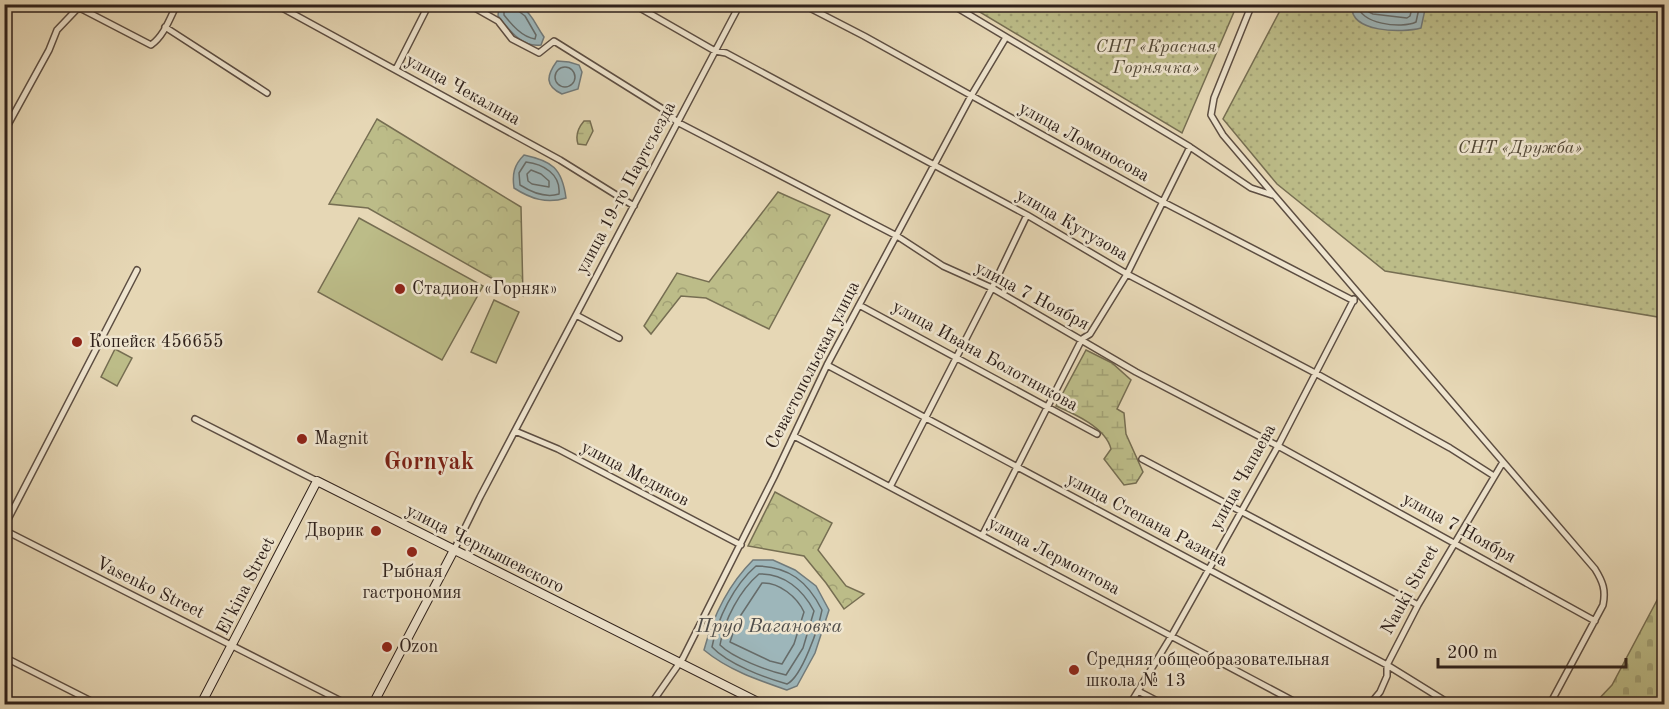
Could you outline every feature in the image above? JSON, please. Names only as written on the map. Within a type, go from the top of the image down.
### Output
[{"type":"street","points":[[72,4],[147,44],[155,43],[177,4]]},
{"type":"street","name":"улица Чекалина","points":[[276,4],[560,160],[634,206]]},
{"type":"street","points":[[396,69],[429,4]]},
{"type":"street","name":"улица 7 Ноября","points":[[468,4],[498,21],[512,39],[539,53],[554,41],[666,111],[677,122],[897,236],[943,266],[992,288],[1136,372],[1278,446],[1595,621]]},
{"type":"street","name":"улица Кутузова","points":[[633,4],[715,51],[726,54],[1027,215],[1127,274],[1317,374],[1450,448],[1494,476]]},
{"type":"street","name":"улица 19-го Партсъезда","points":[[373,705],[740,4]]},
{"type":"street","name":"улица Ломоносова","points":[[802,4],[1163,202],[1354,301]]},
{"type":"street","points":[[951,4],[1005,39],[1190,147],[1251,188],[1274,195]]},
{"type":"street","points":[[1252,4],[1216,91],[1211,115],[1223,135],[1595,569],[1603,582],[1604,599],[1595,621],[1550,705]]},
{"type":"street","points":[[4,132],[49,51],[57,30],[78,8]]},
{"type":"street","points":[[165,27],[267,93]]},
{"type":"street","name":"Севастопольская улица","points":[[651,705],[656,694],[680,663],[741,545],[827,364],[971,96],[1005,39]]},
{"type":"street","points":[[982,536],[1082,339],[1090,334],[1127,274],[1190,147]]},
{"type":"street","points":[[890,487],[1027,215]]},
{"type":"street","points":[[4,529],[137,270]]},
{"type":"street","name":"улица Чапаева","points":[[1130,705],[1278,446],[1358,292]]},
{"type":"street","name":"улица Ивана Болотникова","points":[[859,305],[1097,434]]},
{"type":"street","points":[[576,315],[619,338]]},
{"type":"street","name":"улица Степана Разина","points":[[827,364],[1387,665],[1450,705]]},
{"type":"street","name":"улица Чернышевского","points":[[195,419],[762,705]]},
{"type":"street","name":"улица Медиков","points":[[515,431],[558,449],[741,545]]},
{"type":"street","name":"улица Лермонтова","points":[[794,436],[1172,635],[1299,705]]},
{"type":"street","points":[[1142,459],[1418,606]]},
{"type":"street","name":"Nauki Street","points":[[1370,705],[1380,692],[1387,676],[1387,665],[1418,606],[1503,462]]},
{"type":"street","name":"El'kina Street","points":[[201,705],[317,481]]},
{"type":"street","name":"Vasenko Street","points":[[4,529],[347,705]]},
{"type":"street","points":[[4,657],[97,705]]},
{"type":"street","points":[[1138,691],[1163,705]]},
{"type":"green space","name":"СНТ «Красная Горнячка»","points":[[968,5],[1237,5],[1182,133]]},
{"type":"green space","name":"СНТ «Дружба»","points":[[1283,5],[1664,5],[1664,318],[1385,271],[1277,184],[1223,119]]},
{"type":"green space","points":[[377,119],[521,207],[523,296],[368,208],[329,204]]},
{"type":"green space","points":[[584,121],[590,121],[593,131],[586,145],[578,144],[577,138]]},
{"type":"green space","points":[[778,192],[830,215],[769,329],[706,298],[681,296],[651,334],[644,326],[677,273],[709,282]]},
{"type":"green space","name":"Стадион «Горняк»","points":[[359,218],[483,286],[442,360],[318,292]]},
{"type":"green space","points":[[494,300],[519,312],[496,363],[471,352]]},
{"type":"green space","points":[[115,349],[132,358],[117,386],[101,377]]},
{"type":"green space","points":[[1086,350],[1112,363],[1131,380],[1117,409],[1124,413],[1126,434],[1143,472],[1136,483],[1124,485],[1104,459],[1111,449],[1108,441],[1096,428],[1056,406]]},
{"type":"green space","points":[[775,492],[832,523],[818,550],[846,586],[864,594],[844,609],[804,556],[748,546]]},
{"type":"green space","points":[[1663,589],[1664,704],[1594,704],[1612,685]]},
{"type":"water","points":[[1352,4],[1426,5],[1421,28],[1390,30],[1368,26],[1359,21],[1353,14]]},
{"type":"water","points":[[499,5],[509,5],[528,12],[544,37],[541,45],[528,44],[511,32],[498,16]]},
{"type":"water","points":[[557,61],[579,65],[582,72],[578,89],[562,94],[552,88],[549,76]]},
{"type":"water","points":[[524,155],[549,163],[554,168],[562,179],[566,198],[552,201],[539,199],[514,188],[515,170]]},
{"type":"water","name":"Пруд Вагановка","points":[[753,560],[773,560],[795,570],[816,586],[829,610],[815,653],[797,686],[787,690],[733,669],[704,650],[722,602],[736,580]]},
{"type":"place","name":"Стадион «Горняк»","points":[[400,289]]},
{"type":"place","name":"Копейск 456655","points":[[77,342]]},
{"type":"place","name":"Magnit","points":[[302,439]]},
{"type":"place","name":"Дворик","points":[[376,531]]},
{"type":"place","name":"Рыбная гастрономия","points":[[412,552]]},
{"type":"place","name":"Ozon","points":[[387,647]]},
{"type":"place","name":"Средняя общеобразовательная школа № 13","points":[[1074,670]]},
{"type":"district","name":"Gornyak","points":[[429,463]]}]
